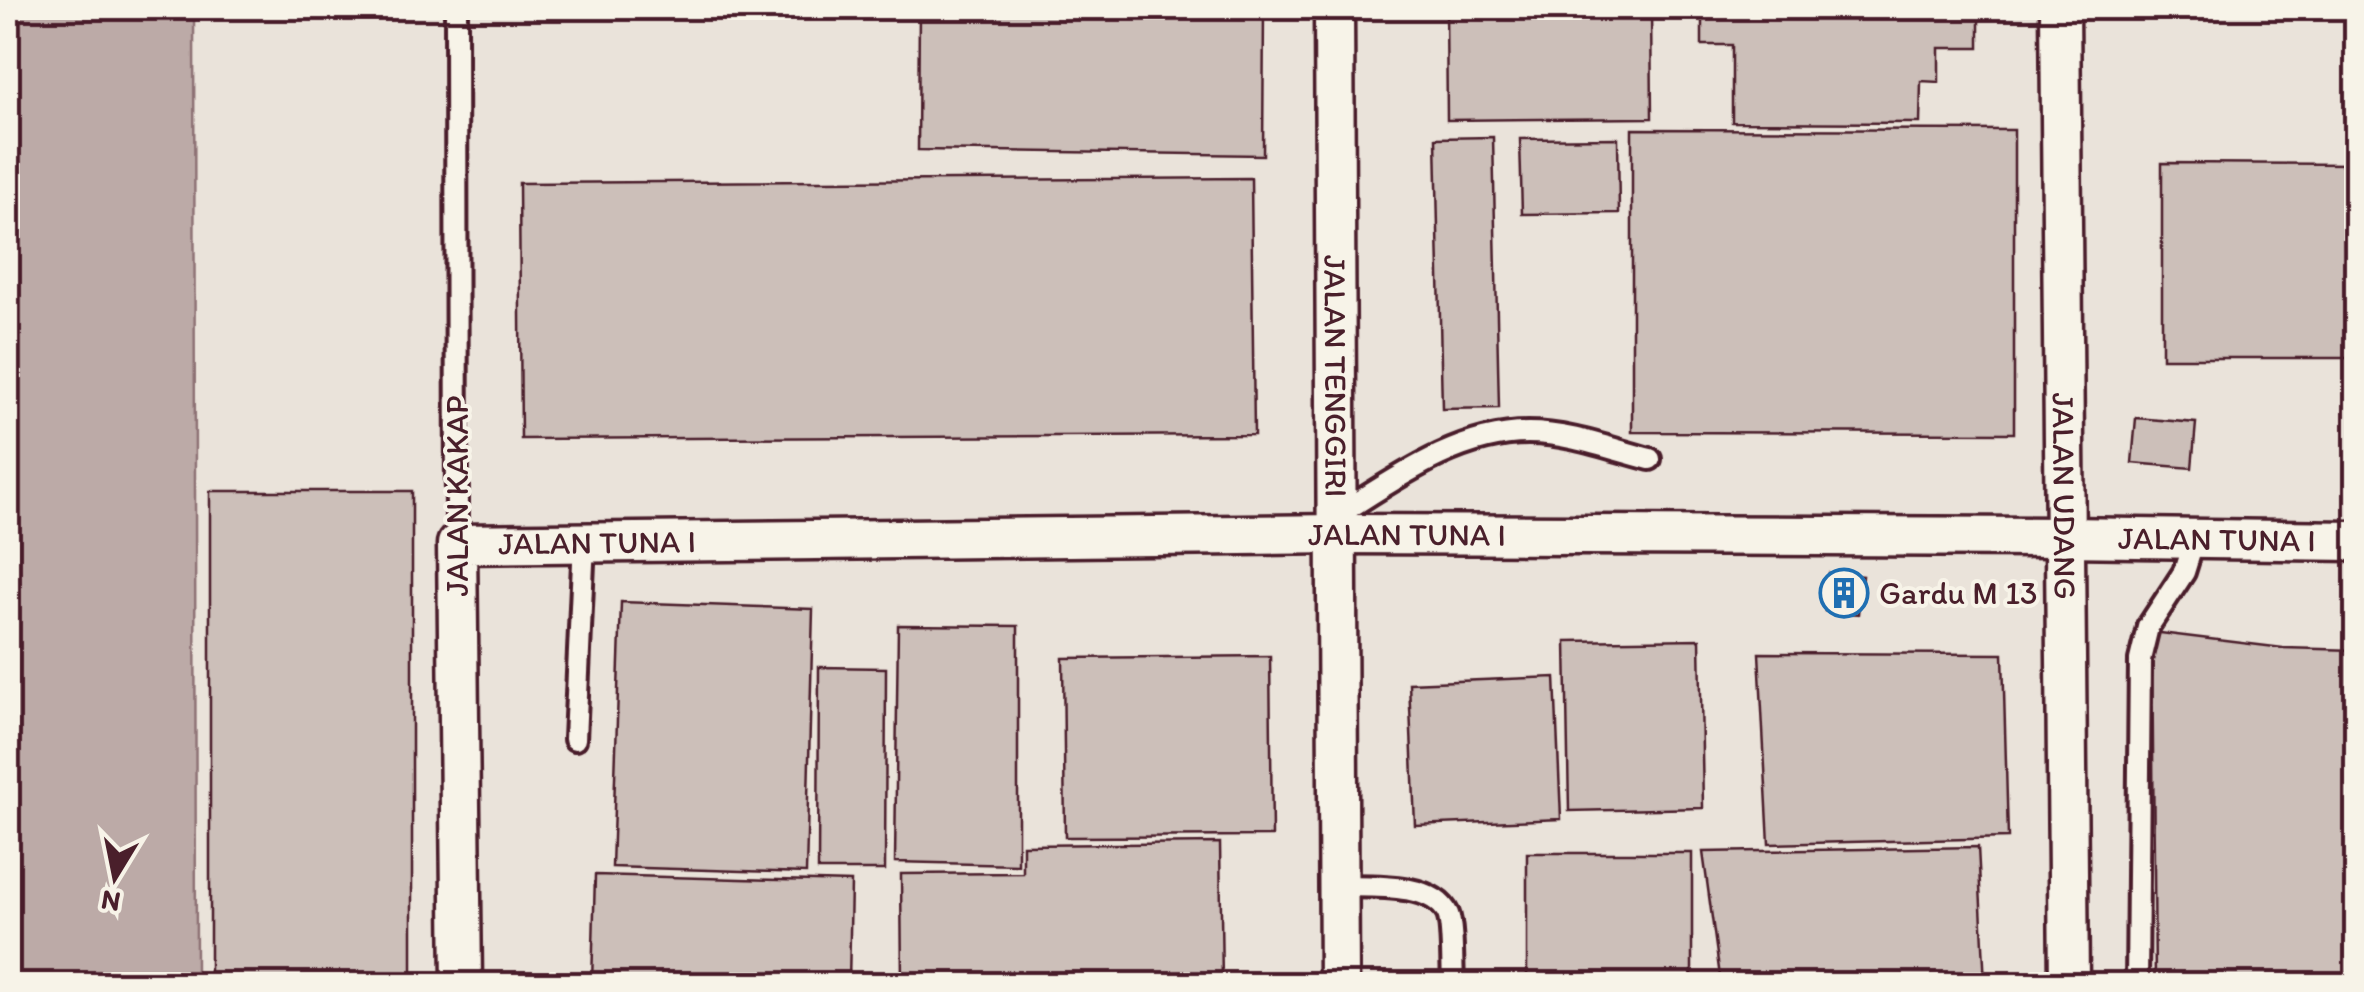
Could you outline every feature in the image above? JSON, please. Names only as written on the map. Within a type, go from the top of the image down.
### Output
[{"type":"street","name":"JALAN TENGGIRI","points":[[1334,8],[1338,984]]},
{"type":"street","name":"JALAN UDANG","points":[[2060,8],[2068,984]]},
{"type":"street","name":"JALAN TUNA I","points":[[457,544],[1337,525],[2356,540]]},
{"type":"street","name":"JALAN KAKAP","points":[[457,544],[462,984]]},
{"type":"lane","name":"JALAN KAKAP","points":[[456,8],[457,544]]},
{"type":"lane","points":[[1337,525],[1415,468],[1494,435],[1558,436],[1650,459]]},
{"type":"lane","points":[[2137,984],[2140,660],[2148,627],[2184,572],[2194,540]]},
{"type":"lane","points":[[575,739],[584,542]]},
{"type":"lane","points":[[1338,886],[1402,887],[1438,902],[1449,916],[1453,984]]},
{"type":"shaded area","points":[[8,8],[194,8],[196,984],[8,984]]},
{"type":"shaded area","points":[[194,8],[2356,8],[2356,984],[196,984]]},
{"type":"building","points":[[919,8],[1264,8],[1263,155],[918,150]]},
{"type":"building","points":[[1446,8],[1651,8],[1652,118],[1447,120]]},
{"type":"building","points":[[1702,8],[1979,8],[1979,48],[1939,48],[1939,82],[1921,81],[1920,123],[1732,122],[1732,45],[1702,45]]},
{"type":"building","points":[[2356,8],[2356,115],[2355,115]]},
{"type":"building","points":[[1632,129],[2014,130],[2014,433],[1632,432]]},
{"type":"building","points":[[1493,137],[1499,408],[1442,409],[1436,138]]},
{"type":"building","points":[[1618,138],[1619,213],[1522,214],[1520,139]]},
{"type":"building","points":[[2162,163],[2356,164],[2356,358],[2162,358]]},
{"type":"building","points":[[1251,178],[1254,435],[521,439],[519,183]]},
{"type":"building","points":[[2136,418],[2196,423],[2192,468],[2132,463]]},
{"type":"building","points":[[210,491],[412,491],[412,984],[210,984]]},
{"type":"building","name":"Gardu M 13","points":[[1829,573],[1862,576],[1858,614],[1825,611]]},
{"type":"building","points":[[621,602],[813,609],[806,873],[612,867]]},
{"type":"building","points":[[898,625],[1018,626],[1018,865],[895,862]]},
{"type":"building","points":[[2152,632],[2283,648],[2356,650],[2356,984],[2155,984]]},
{"type":"building","points":[[1700,639],[1703,808],[1569,811],[1566,641]]},
{"type":"building","points":[[1759,653],[2003,654],[2008,838],[1769,844]]},
{"type":"building","points":[[1270,656],[1272,836],[1065,837],[1063,658]]},
{"type":"building","points":[[819,667],[886,668],[885,870],[818,870]]},
{"type":"building","points":[[1555,677],[1561,819],[1415,825],[1409,683]]},
{"type":"building","points":[[1220,843],[1222,984],[902,984],[901,874],[1023,873],[1023,845]]},
{"type":"building","points":[[1978,847],[1985,984],[1721,984],[1703,852]]},
{"type":"building","points":[[1527,853],[1692,853],[1692,984],[1527,983]]},
{"type":"building","points":[[595,875],[851,882],[849,984],[592,984]]},
{"type":"place","name":"Gardu M 13","points":[[1844,593]]}]
